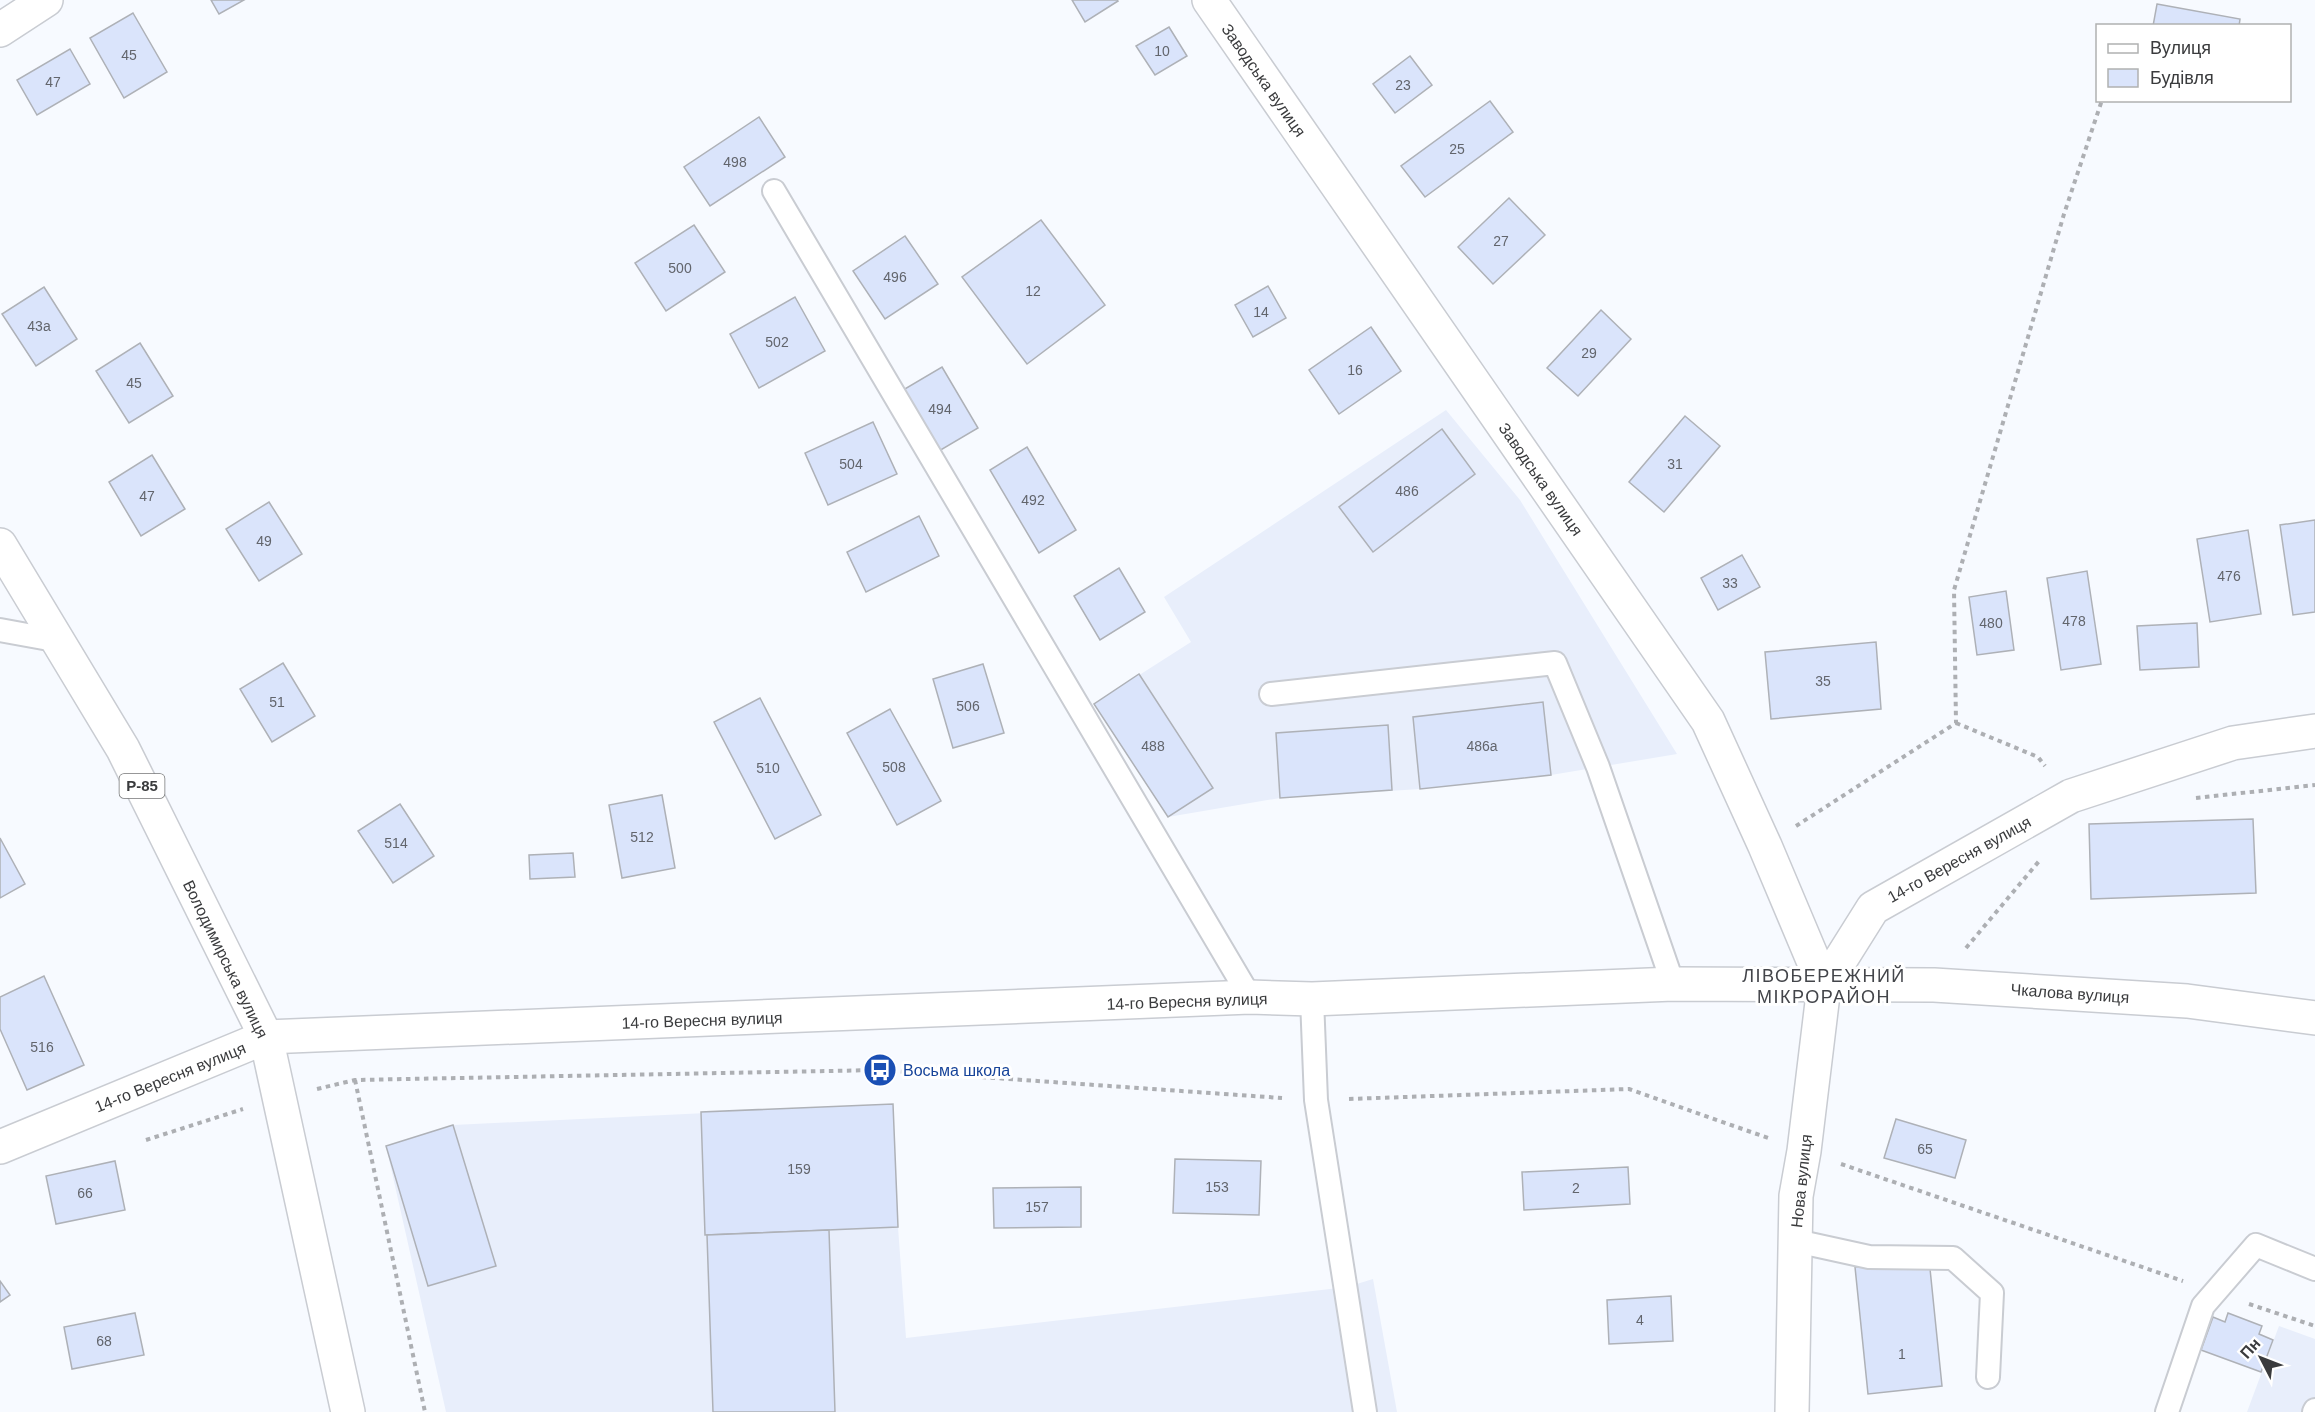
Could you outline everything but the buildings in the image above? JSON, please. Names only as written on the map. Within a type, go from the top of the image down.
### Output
[{"type":"main road","points":[[0,30],[46,0]]},
{"type":"main road","name":"Заводська вулиця","points":[[1209,0],[1708,721],[1766,846],[1824,986]]},
{"type":"main road","name":"Володимирська вулиця","points":[[0,545],[60,641],[123,749],[266,1037],[348,1412]]},
{"type":"main road","name":"14-го Вересня вулиця","points":[[0,1147],[266,1037],[1250,997],[1312,999],[1672,984],[1824,986],[1873,908],[2071,796],[2233,743],[2315,731]]},
{"type":"main road","name":"Чкалова вулиця","points":[[1824,986],[1934,985],[2187,1001],[2315,1018]]},
{"type":"main road","name":"Нова вулиця","points":[[1792,1412],[1796,1196],[1804,1151],[1824,986]]},
{"type":"lane","points":[[774,191],[1250,997]]},
{"type":"lane","points":[[0,630],[60,641]]},
{"type":"lane","points":[[1271,694],[1556,663],[1598,767],[1672,984]]},
{"type":"lane","points":[[1312,999],[1316,1100],[1365,1412]]},
{"type":"lane","points":[[1796,1241],[1869,1257],[1953,1258],[1992,1293],[1988,1377]]},
{"type":"lane","points":[[2167,1412],[2203,1306],[2256,1245],[2315,1269]]},
{"type":"path","points":[[1956,723],[1954,590],[2064,214],[2101,102]]},
{"type":"path","points":[[1766,846],[1956,723]]},
{"type":"path","points":[[1956,723],[2038,757],[2071,796]]},
{"type":"path","points":[[2187,799],[2315,785]]},
{"type":"path","points":[[1934,985],[2043,857]]},
{"type":"path","points":[[425,1412],[355,1080],[880,1070]]},
{"type":"path","points":[[1804,1151],[2315,1326]]},
{"type":"shaded area","points":[[1446,410],[1520,500],[1677,754],[1551,775],[1420,789],[1280,798],[1168,817],[1094,704],[1191,642],[1164,597]]},
{"type":"shaded area","points":[[893,1104],[898,1227],[906,1338],[1347,1287],[1373,1279],[1397,1412],[446,1412],[386,1146],[453,1125]]},
{"type":"shaded area","points":[[2279,1326],[2315,1339],[2315,1412],[2247,1412]]},
{"type":"place","name":"Восьма школа","points":[[880,1070]]},
{"type":"district","name":"ЛІВОБЕРЕЖНИЙ МІКРОРАЙОН","points":[[1824,986]]}]
